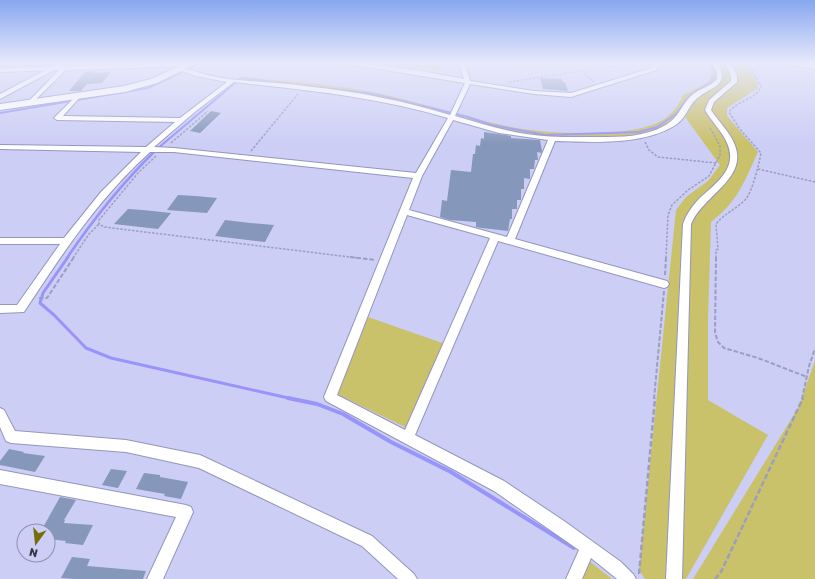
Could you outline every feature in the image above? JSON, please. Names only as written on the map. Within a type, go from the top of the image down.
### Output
[{"type":"main road","points":[[0,107],[117,90]]},
{"type":"street","points":[[0,97],[14,90]]},
{"type":"street","points":[[31,102],[41,90]]},
{"type":"street","points":[[0,309],[20,309],[88,213],[112,185],[148,149],[220,90]]},
{"type":"street","points":[[320,90],[370,96],[453,115],[515,134],[552,138],[620,139],[643,136],[662,130],[676,122],[684,114],[693,97],[704,90]]},
{"type":"street","points":[[465,90],[453,115],[418,176],[330,397],[499,486],[616,567],[628,579]]},
{"type":"street","points":[[515,90],[571,95],[586,90]]},
{"type":"street","points":[[674,579],[688,224],[694,210],[728,176],[733,165],[734,153],[731,143],[708,110],[708,105],[711,101],[724,90]]},
{"type":"street","points":[[78,96],[57,118],[183,120]]},
{"type":"street","points":[[510,241],[552,138]]},
{"type":"street","points":[[0,147],[148,149],[418,176]]},
{"type":"street","points":[[404,211],[664,284]]},
{"type":"street","points":[[408,437],[496,237]]},
{"type":"street","points":[[0,241],[68,242]]},
{"type":"street","points":[[0,414],[11,438],[126,446],[200,462],[367,541],[409,579]]},
{"type":"street","points":[[0,476],[186,512],[155,579]]},
{"type":"street","points":[[574,579],[588,547]]},
{"type":"path","points":[[245,158],[301,90]]},
{"type":"path","points":[[761,90],[733,106],[729,112],[731,117],[761,153],[758,169],[746,199],[721,218],[716,224],[718,248],[716,250],[715,333],[718,342],[724,348],[758,358],[807,377]]},
{"type":"path","points":[[28,298],[48,298],[89,234],[99,224],[99,220],[138,173],[162,150],[208,111]]},
{"type":"path","points":[[639,579],[664,284],[668,215],[672,205],[688,190],[709,176],[720,155],[720,146],[706,122],[710,113]]},
{"type":"path","points":[[643,136],[650,150],[658,157],[716,163]]},
{"type":"path","points":[[758,169],[815,182]]},
{"type":"path","points":[[99,224],[104,227],[384,261]]},
{"type":"path","points":[[715,579],[721,572],[802,401],[815,349]]},
{"type":"shaded area","points":[[326,90],[358,90],[381,94],[502,125],[536,131],[571,133],[628,131],[657,123],[666,118],[673,111],[683,95],[693,90],[704,90],[680,117],[644,136],[624,138],[532,137],[362,94]]},
{"type":"shaded area","points":[[711,90],[755,90],[727,108],[727,116],[758,152],[740,190],[728,206],[711,222],[708,321],[708,400],[768,435],[686,579],[645,579],[639,570],[676,210],[686,197],[708,181],[720,165],[685,117],[698,97]]},
{"type":"shaded area","points":[[368,317],[448,345],[411,430],[337,394]]},
{"type":"shaded area","points":[[815,361],[815,579],[693,579],[798,408]]},
{"type":"shaded area","points":[[584,557],[612,579],[577,579]]},
{"type":"building","points":[[70,90],[82,90],[81,91],[69,91]]},
{"type":"building","points":[[211,111],[221,113],[200,133],[190,131]]},
{"type":"building","points":[[484,132],[511,136],[511,138],[540,140],[542,151],[541,153],[537,152],[538,160],[535,160],[534,169],[530,169],[530,179],[524,178],[524,189],[521,189],[521,200],[517,200],[517,209],[512,209],[512,219],[510,219],[508,231],[476,227],[476,222],[450,220],[440,217],[442,200],[447,201],[451,170],[471,172],[473,154],[475,154],[476,145],[480,146],[481,138],[484,139]]},
{"type":"building","points":[[178,195],[217,198],[207,213],[167,210]]},
{"type":"building","points":[[128,209],[171,213],[158,229],[114,224]]},
{"type":"building","points":[[225,220],[274,225],[265,242],[215,236]]},
{"type":"building","points":[[9,449],[24,452],[23,453],[45,456],[35,472],[0,465],[0,461]]},
{"type":"building","points":[[111,469],[127,471],[118,488],[102,485]]},
{"type":"building","points":[[144,473],[160,475],[160,477],[188,482],[181,499],[164,496],[165,494],[136,489]]},
{"type":"building","points":[[60,497],[76,500],[64,520],[64,523],[93,525],[83,545],[65,543],[66,541],[56,540],[56,523],[45,523]]},
{"type":"building","points":[[72,557],[90,559],[87,566],[146,571],[143,579],[61,578]]},
{"type":"waterway","points":[[0,113],[136,90]]},
{"type":"waterway","points":[[157,149],[227,90]]},
{"type":"waterway","points":[[341,90],[374,94],[468,117],[492,125],[546,135],[639,132],[657,127],[676,114],[690,95],[698,90]]},
{"type":"waterway","points":[[67,258],[110,200],[133,173],[157,149]]},
{"type":"waterway","points":[[68,257],[43,293],[40,303],[54,315],[86,348],[111,358],[293,399]]},
{"type":"waterway","points":[[288,398],[317,404],[343,414],[391,442],[451,472],[574,548]]}]
